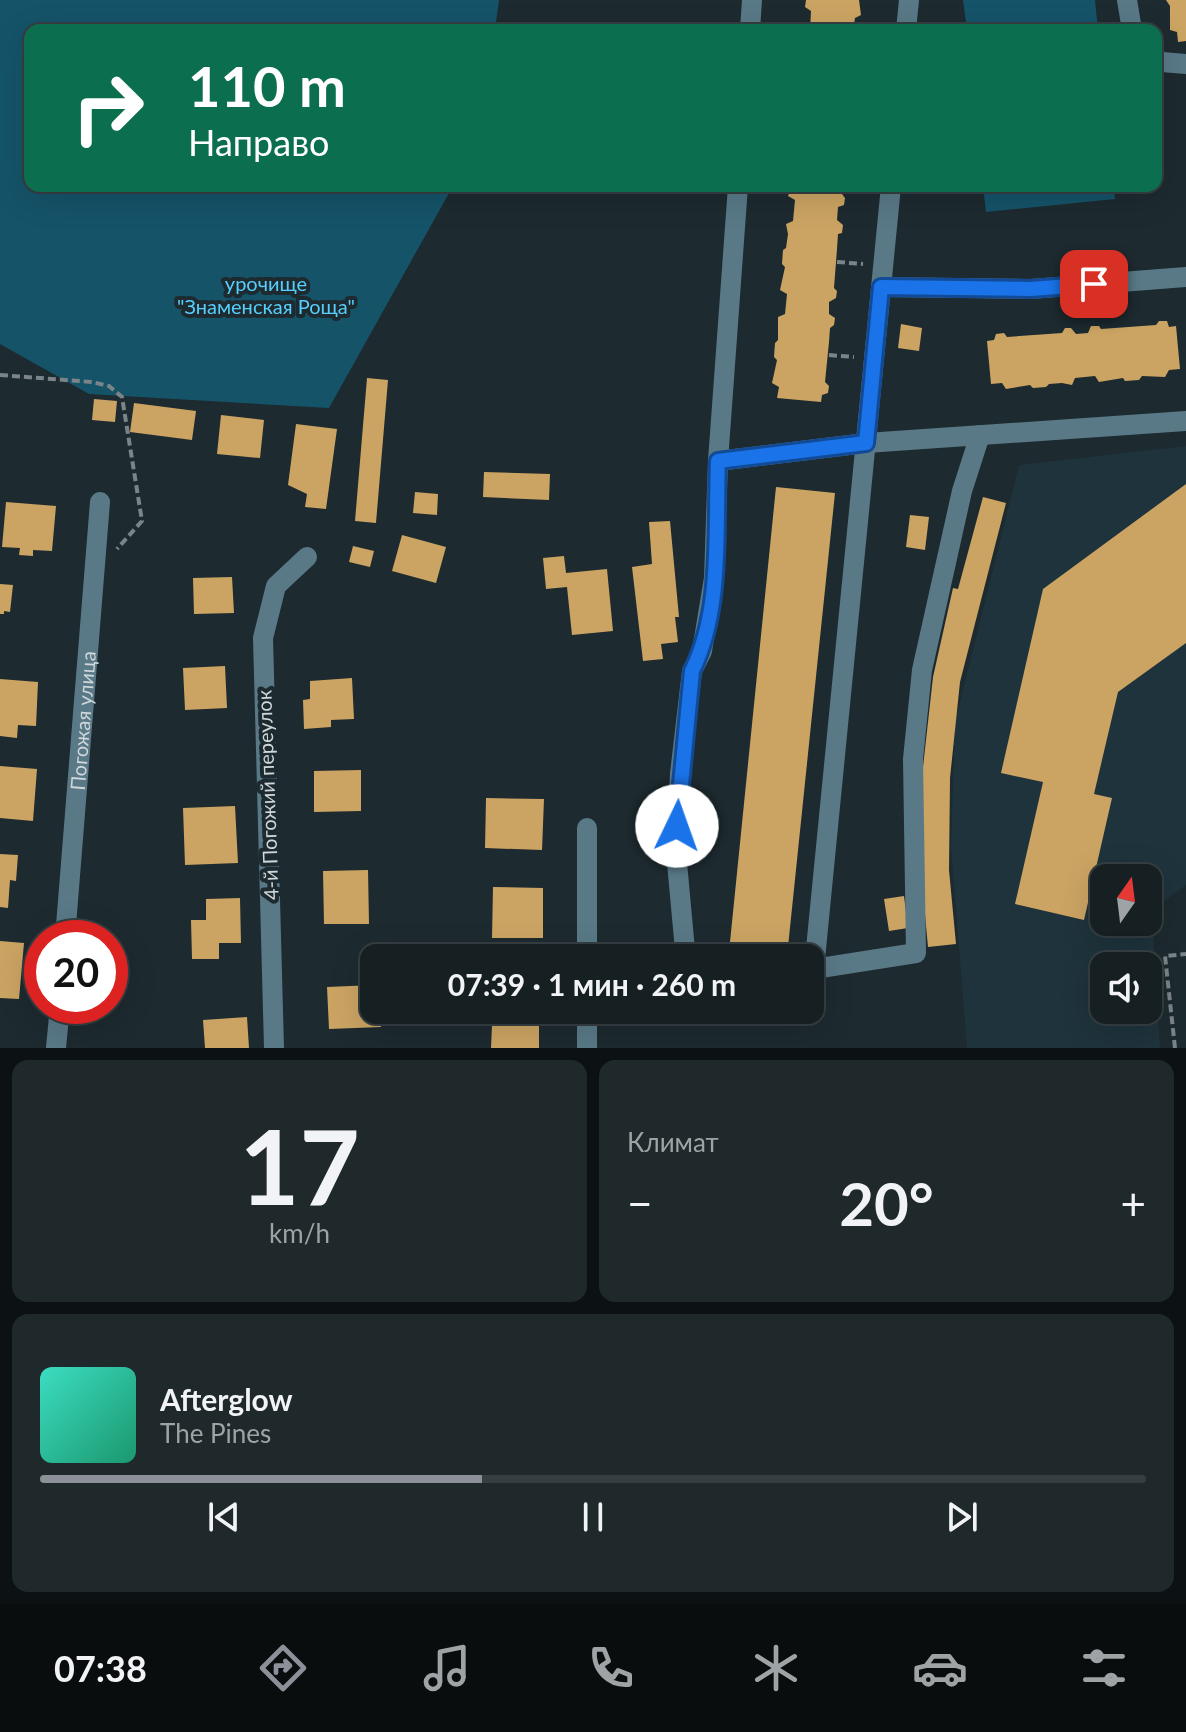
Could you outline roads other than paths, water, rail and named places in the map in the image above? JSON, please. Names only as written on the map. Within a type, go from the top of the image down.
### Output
[{"type":"street","points":[[750,24],[752,0]]},
{"type":"street","points":[[907,24],[909,0]]},
{"type":"street","points":[[1127,0],[1131,24]]},
{"type":"street","points":[[1162,62],[1186,64]]},
{"type":"street","points":[[684,944],[676,852],[680,774],[692,671],[702,651],[714,578],[718,461],[738,192]]},
{"type":"street","points":[[815,944],[890,192]]},
{"type":"street","points":[[881,287],[1031,289],[1186,277]]},
{"type":"street","points":[[718,461],[866,443],[1186,421]]},
{"type":"street","points":[[824,967],[916,953],[913,759],[922,670],[962,491],[980,435]]},
{"type":"street","name":"Погожая улица","points":[[66,920],[100,502]]},
{"type":"street","name":"4-й Погожий переулок","points":[[274,1048],[263,638],[276,586],[307,557]]},
{"type":"street","points":[[587,828],[587,944]]},
{"type":"street","points":[[56,1048],[58,1024]]},
{"type":"street","points":[[587,1024],[587,1048]]},
{"type":"park label","name":"урочище \"Знаменская Роща\"","points":[[266,294]]}]
